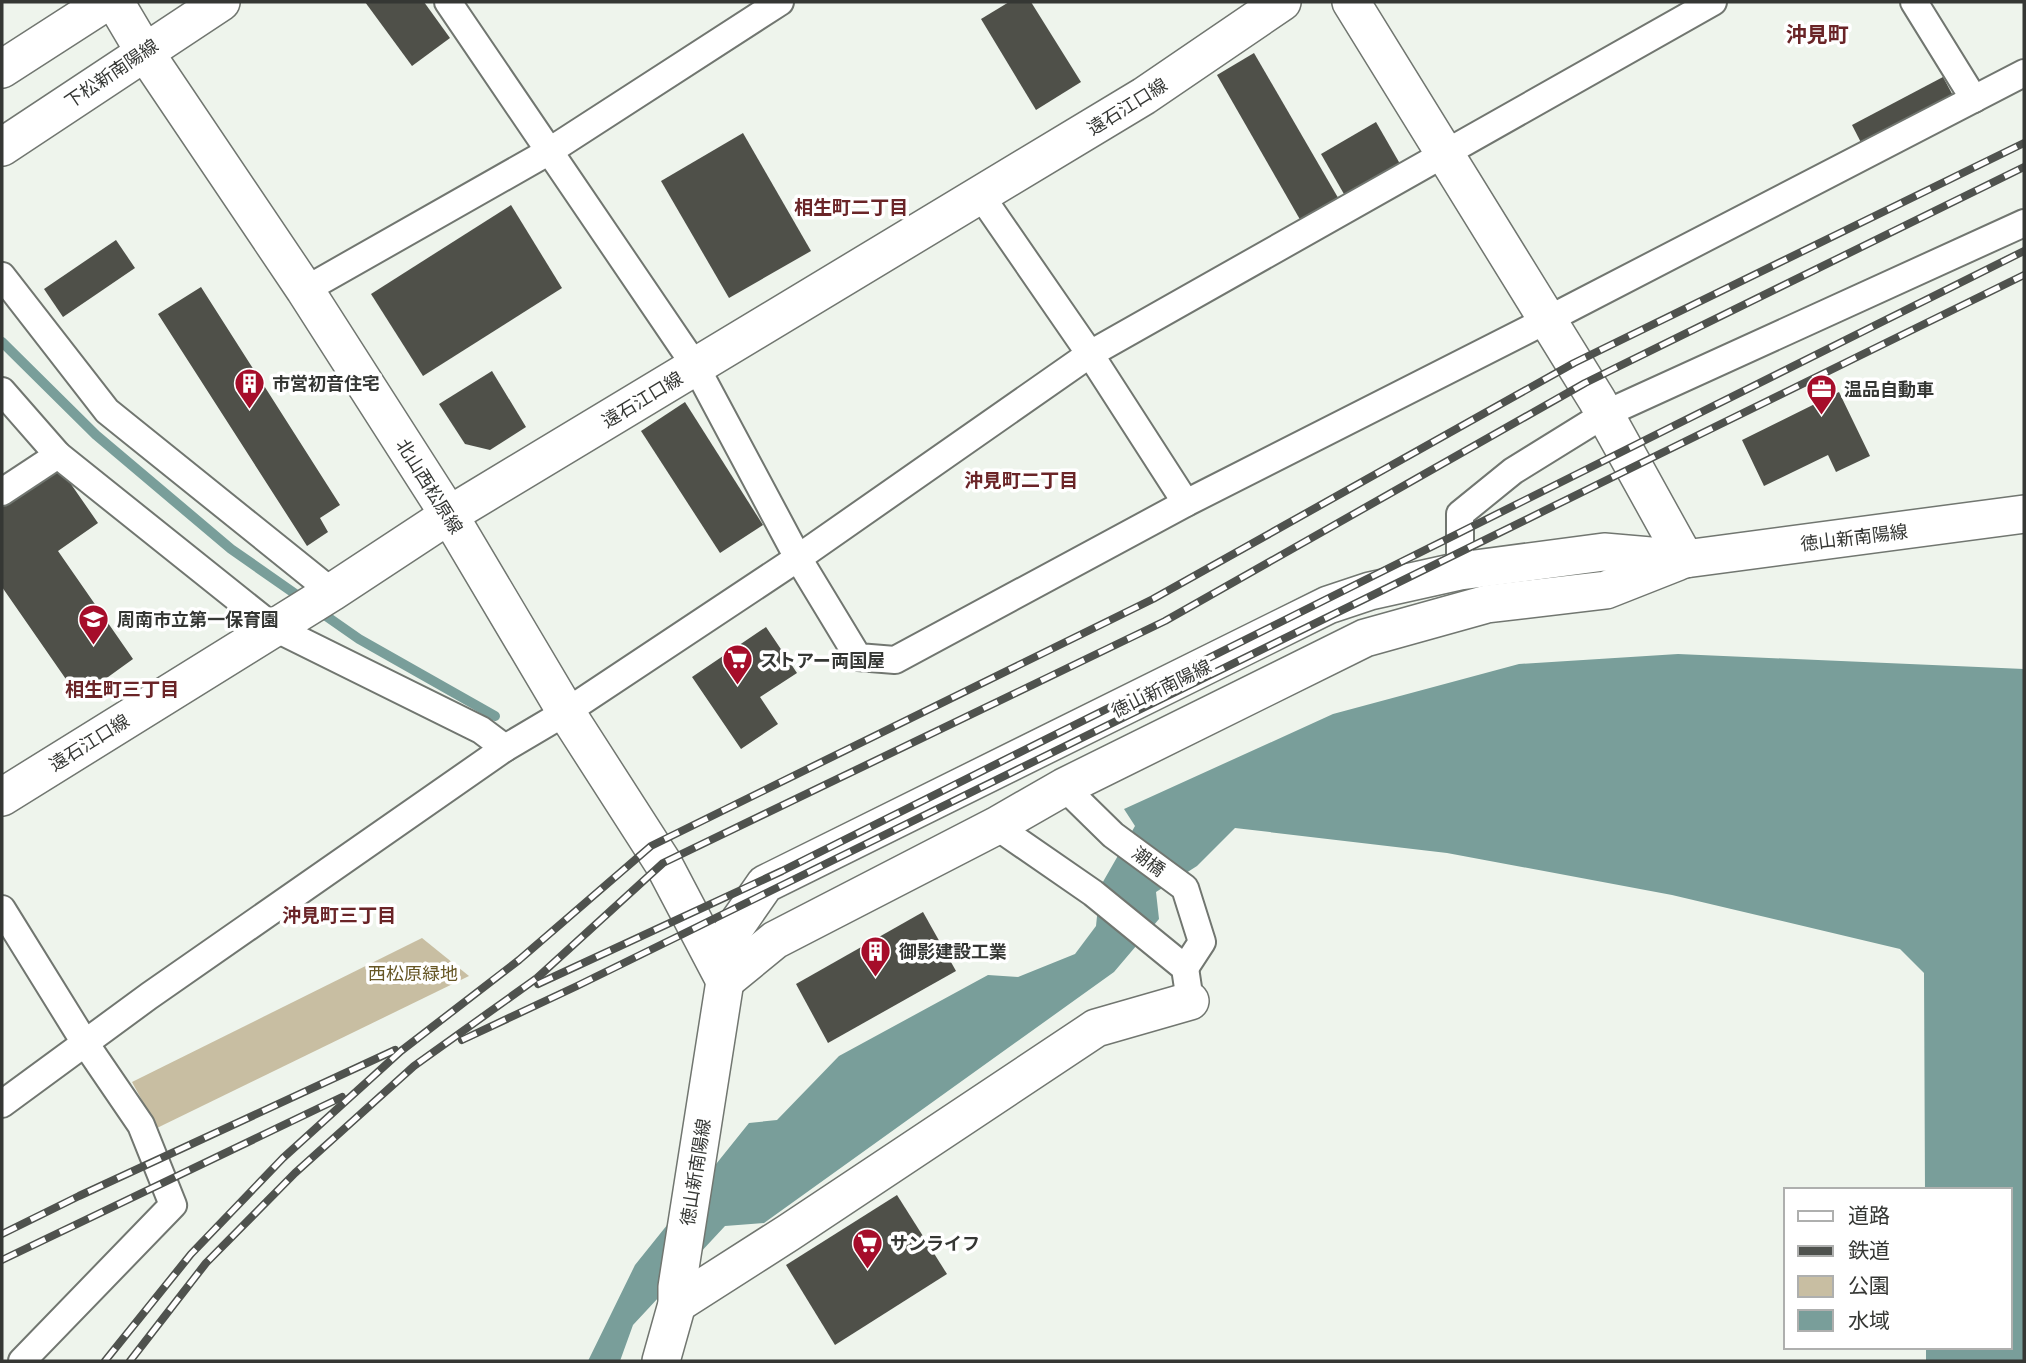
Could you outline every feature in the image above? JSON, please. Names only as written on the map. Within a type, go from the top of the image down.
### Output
[{"type":"street","points":[[2,69],[106,2]]},
{"type":"street","name":"北山西松原線","points":[[115,2],[144,51],[305,290],[449,515],[566,712],[663,863],[725,981]]},
{"type":"street","name":"下松新南陽線","points":[[2,146],[221,2]]},
{"type":"street","points":[[448,2],[696,367],[797,558],[858,657],[895,660],[1186,503],[2024,73]]},
{"type":"street","points":[[305,290],[548,152],[780,2]]},
{"type":"street","name":"遠石江口線","points":[[2,797],[331,593],[449,515],[1144,96],[1282,2]]},
{"type":"street","points":[[1351,2],[1605,414],[1685,559]]},
{"type":"street","points":[[2,1104],[149,996],[505,748],[566,712],[797,558],[1090,354],[1443,152],[1713,2]]},
{"type":"street","points":[[1914,2],[1974,99]]},
{"type":"street","points":[[981,196],[1090,354],[1186,503]]},
{"type":"street","points":[[1460,572],[1460,514],[1513,471],[1605,414],[2024,223]]},
{"type":"street","points":[[2,276],[107,411],[331,593]]},
{"type":"street","points":[[2,391],[58,455],[282,622],[481,730],[505,748]]},
{"type":"street","points":[[2,492],[58,455]]},
{"type":"street","name":"徳山新南陽線","points":[[661,1361],[677,1295],[725,981],[729,936],[765,884],[1328,605],[1370,591],[1460,572],[1604,551],[1685,559],[2024,514]]},
{"type":"street","name":"徳山新南陽線","points":[[725,981],[775,940],[996,826],[1064,787],[1365,638],[1487,604],[1606,590],[1685,559]]},
{"type":"street","name":"潮橋","points":[[1064,787],[1113,835],[1185,888],[1202,942],[1188,984]]},
{"type":"street","points":[[677,1295],[788,1233],[1096,1028],[1188,984],[1153,940],[1093,893],[996,826]]},
{"type":"street","points":[[2,909],[85,1043],[141,1125],[173,1205],[22,1361]]},
{"type":"green space","name":"西松原緑地","points":[[422,938],[469,976],[157,1128],[132,1082]]},
{"type":"water","points":[[1678,654],[2024,669],[2024,1361],[1926,1361],[1926,1349],[2012,1349],[2012,1188],[1925,1188],[1924,973],[1900,949],[1672,895],[1447,853],[1235,828],[1197,866],[1156,892],[1159,919],[1114,972],[764,1223],[725,1226],[633,1325],[620,1361],[588,1361],[635,1265],[749,1123],[777,1120],[839,1056],[988,975],[1018,977],[1075,954],[1096,926],[1100,887],[1135,826],[1124,809],[1333,714],[1519,664]]},
{"type":"building","points":[[365,2],[424,2],[450,38],[412,66]]},
{"type":"building","points":[[1009,2],[1031,2],[1081,82],[1036,110],[981,19]]},
{"type":"building","points":[[1254,53],[1344,208],[1306,230],[1217,75]]},
{"type":"building","points":[[1943,77],[1963,114],[1871,162],[1852,125]]},
{"type":"building","points":[[1376,122],[1407,176],[1352,208],[1321,154]]},
{"type":"building","points":[[743,133],[811,251],[729,298],[661,181]]},
{"type":"building","points":[[511,205],[562,288],[423,376],[371,294]]},
{"type":"building","points":[[116,240],[135,268],[63,317],[44,289]]},
{"type":"building","name":"市営初音住宅","points":[[201,287],[340,505],[320,518],[328,532],[307,546],[158,314]]},
{"type":"building","points":[[492,371],[526,427],[490,450],[465,444],[439,404]]},
{"type":"building","name":"温品自動車","points":[[1839,392],[1870,456],[1836,472],[1828,455],[1764,486],[1742,440]]},
{"type":"building","points":[[685,402],[763,525],[720,553],[641,431]]},
{"type":"building","points":[[57,464],[98,523],[58,551],[133,659],[79,698],[2,587],[2,503]]},
{"type":"building","name":"ストアー両国屋","points":[[766,627],[797,673],[760,697],[778,724],[741,749],[692,677]]},
{"type":"building","name":"御影建設工業","points":[[923,912],[956,971],[828,1043],[796,984]]},
{"type":"building","name":"サンライフ","points":[[897,1195],[947,1274],[835,1345],[786,1265]]},
{"type":"waterway","points":[[2,342],[96,435],[231,549],[304,600]]},
{"type":"waterway","points":[[316,609],[359,639],[495,716]]},
{"type":"railway","points":[[105,1361],[191,1254],[283,1158],[401,1051],[519,960],[651,846],[1153,599],[1574,363],[2024,143]]},
{"type":"railway","points":[[130,1361],[206,1263],[295,1173],[414,1066],[537,978],[663,863],[1165,621],[1585,383],[2024,167]]},
{"type":"railway","points":[[538,984],[782,871],[2024,251]]},
{"type":"railway","points":[[462,1040],[2024,275]]},
{"type":"railway","points":[[2,1234],[395,1050]]},
{"type":"railway","points":[[2,1260],[342,1097]]},
{"type":"place","name":"市営初音住宅","points":[[249,410]]},
{"type":"place","name":"温品自動車","points":[[1821,416]]},
{"type":"place","name":"周南市立第一保育園","points":[[94,646]]},
{"type":"place","name":"ストアー両国屋","points":[[737,687]]},
{"type":"place","name":"御影建設工業","points":[[876,978]]},
{"type":"place","name":"サンライフ","points":[[867,1270]]},
{"type":"district","name":"沖見町","points":[[1817,34]]},
{"type":"district","name":"相生町二丁目","points":[[851,206]]},
{"type":"district","name":"沖見町二丁目","points":[[1021,479]]},
{"type":"district","name":"相生町三丁目","points":[[122,688]]},
{"type":"district","name":"沖見町三丁目","points":[[339,914]]}]
